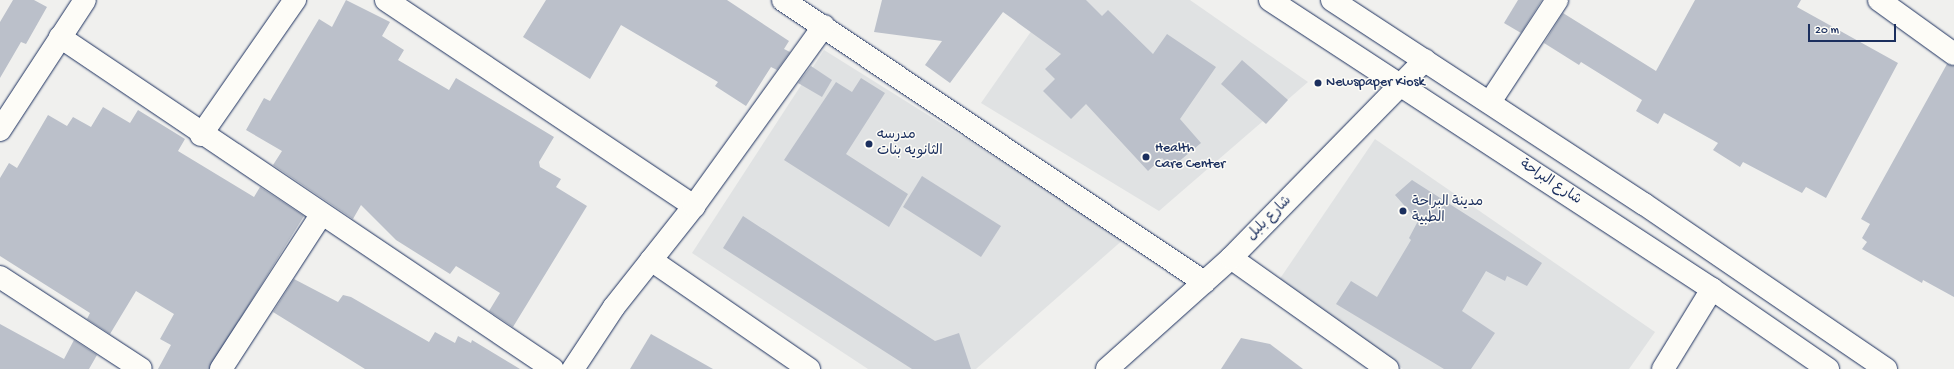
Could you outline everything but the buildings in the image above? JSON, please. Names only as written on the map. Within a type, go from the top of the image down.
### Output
[{"type":"street","points":[[201,135],[295,0]]},
{"type":"street","points":[[386,0],[694,206]]},
{"type":"street","name":"شارع البراحة","points":[[1270,0],[1712,289],[1828,369]]},
{"type":"street","points":[[1332,0],[1490,102],[1886,369]]},
{"type":"street","points":[[1490,102],[1557,0]]},
{"type":"street","points":[[1878,0],[1954,54]]},
{"type":"street","points":[[785,1],[1204,282]]},
{"type":"street","points":[[0,130],[60,38],[78,2]]},
{"type":"street","points":[[573,369],[614,307],[694,206],[824,26]]},
{"type":"street","points":[[60,38],[201,135],[553,369]]},
{"type":"street","name":"شارع بلبل","points":[[1107,369],[1231,258],[1401,87],[1425,60]]},
{"type":"street","points":[[221,369],[321,215]]},
{"type":"street","points":[[1231,258],[1388,369]]},
{"type":"street","points":[[651,260],[809,369]]},
{"type":"street","points":[[0,277],[141,369]]},
{"type":"street","points":[[1663,369],[1712,289]]},
{"type":"shaded area","name":"Health Care Center","points":[[1053,0],[1190,0],[1308,82],[1159,211],[981,103]]},
{"type":"shaded area","name":"مدرسه الثانويه بنات","points":[[824,50],[1125,238],[976,369],[868,369],[692,253]]},
{"type":"shaded area","name":"مدينة البراحة الطبية","points":[[1375,139],[1655,332],[1629,369],[1403,369],[1277,283]]},
{"type":"place","name":"Newspaper Kiosk","points":[[1318,83]]},
{"type":"place","name":"مدرسه الثانويه بنات","points":[[869,144]]},
{"type":"place","name":"Health Care Center","points":[[1146,157]]},
{"type":"place","name":"مدينة البراحة الطبية","points":[[1403,211]]}]
